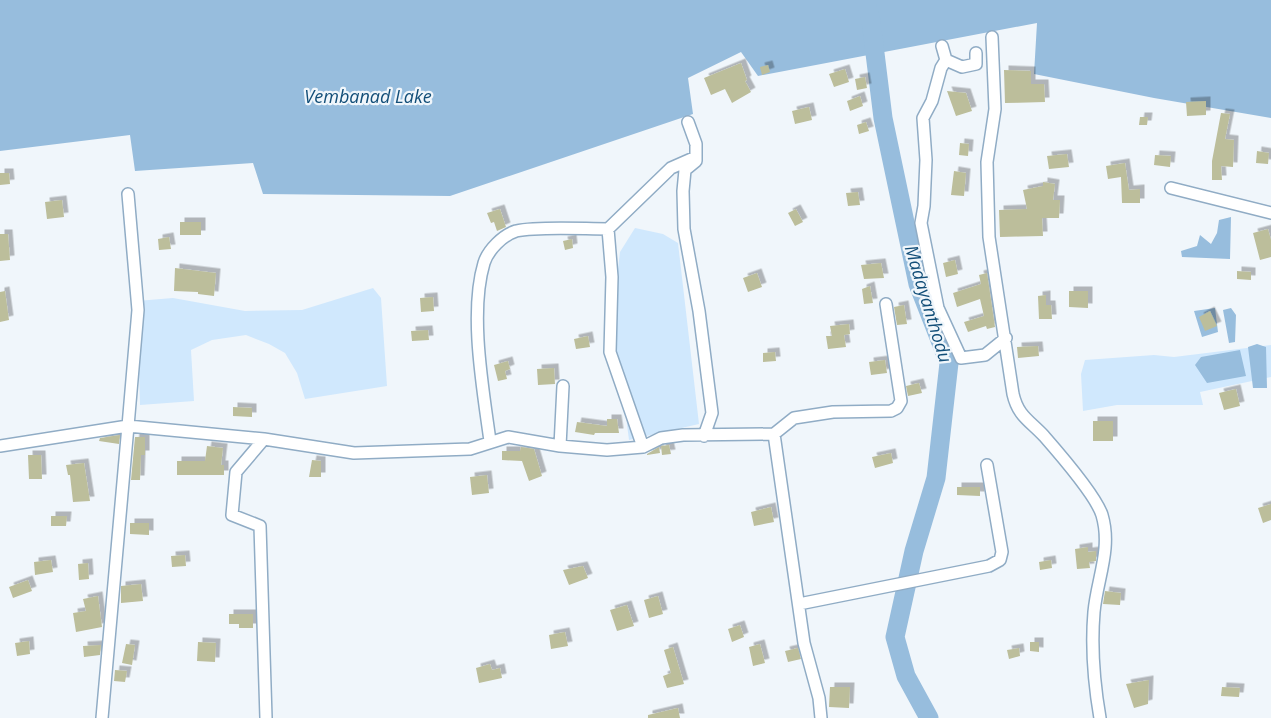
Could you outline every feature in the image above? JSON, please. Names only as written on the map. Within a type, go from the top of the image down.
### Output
[{"type":"street","points":[[992,37],[995,109],[988,162],[989,237],[1017,408],[1055,448],[1073,471],[1101,512],[1105,527],[1106,549],[1094,612],[1094,685],[1100,718]]},
{"type":"street","points":[[942,46],[946,60],[941,68],[932,100],[923,118],[926,160],[924,206],[921,223],[938,308],[961,358],[985,355],[1006,338]]},
{"type":"street","points":[[946,60],[962,67],[976,64],[976,53]]},
{"type":"street","points":[[688,122],[696,144],[696,161],[685,170],[684,229],[699,311],[712,413],[704,436]]},
{"type":"street","points":[[490,442],[483,394],[477,305],[484,261],[500,239],[516,232],[608,229],[671,168],[696,157]]},
{"type":"street","points":[[1171,188],[1271,213]]},
{"type":"street","points":[[102,718],[138,310],[128,194]]},
{"type":"street","points":[[608,229],[612,278],[610,352],[642,447]]},
{"type":"street","points":[[0,446],[128,426],[264,439],[354,453],[470,449],[508,437],[560,446],[607,450],[642,447],[661,438],[774,434],[794,418],[834,412],[891,412],[897,408],[900,402],[886,304]]},
{"type":"street","points":[[560,446],[563,386]]},
{"type":"street","points":[[774,434],[804,644],[819,698],[821,718]]},
{"type":"street","points":[[264,439],[236,472],[232,515],[260,526],[266,718]]},
{"type":"street","points":[[799,604],[989,566],[1000,560],[1002,552],[986,465]]},
{"type":"shaded area","points":[[635,228],[663,234],[678,243],[699,424],[629,440],[622,386],[610,336],[620,252]]},
{"type":"shaded area","points":[[373,288],[381,298],[387,386],[305,399],[297,373],[285,353],[246,335],[212,340],[191,350],[194,401],[140,405],[137,301],[173,298],[245,311],[302,310]]},
{"type":"shaded area","points":[[1271,345],[1271,377],[1200,392],[1203,405],[1117,405],[1083,411],[1081,374],[1085,360],[1154,355],[1174,357]]},
{"type":"water","name":"Vembanad Lake","points":[[0,0],[1271,0],[1271,118],[1154,98],[1034,74],[1037,23],[758,76],[741,52],[688,78],[693,114],[450,196],[263,194],[253,163],[135,171],[130,135],[0,151]]},
{"type":"water","points":[[1231,217],[1230,259],[1182,257],[1181,251],[1197,246],[1200,235],[1211,244],[1217,233],[1219,220]]},
{"type":"water","points":[[1215,308],[1218,332],[1202,337],[1194,311]]},
{"type":"water","points":[[1231,308],[1236,315],[1235,342],[1229,343],[1223,310]]},
{"type":"water","points":[[1257,344],[1266,347],[1267,388],[1253,388],[1248,347]]},
{"type":"water","points":[[1240,350],[1246,376],[1207,383],[1195,365],[1201,357]]},
{"type":"building","points":[[741,63],[747,80],[745,81],[751,92],[732,103],[725,89],[711,95],[704,78]]},
{"type":"building","points":[[768,65],[770,72],[762,75],[760,67]]},
{"type":"building","points":[[845,69],[849,82],[834,87],[829,74]]},
{"type":"building","points":[[1004,70],[1031,71],[1031,84],[1044,84],[1045,102],[1005,103]]},
{"type":"building","points":[[865,77],[867,88],[857,90],[855,79]]},
{"type":"building","points":[[947,91],[966,93],[972,111],[956,116]]},
{"type":"building","points":[[860,96],[863,106],[850,111],[847,101]]},
{"type":"building","points":[[1206,101],[1206,115],[1187,116],[1186,102]]},
{"type":"building","points":[[809,107],[812,120],[795,124],[792,111]]},
{"type":"building","points":[[1221,113],[1230,114],[1225,139],[1234,140],[1233,167],[1221,166],[1222,180],[1212,180],[1212,161]]},
{"type":"building","points":[[1140,117],[1148,117],[1147,125],[1139,125]]},
{"type":"building","points":[[866,122],[869,131],[859,134],[857,125]]},
{"type":"building","points":[[960,143],[969,144],[968,156],[959,155]]},
{"type":"building","points":[[1257,151],[1269,153],[1268,164],[1256,163]]},
{"type":"building","points":[[1067,154],[1069,167],[1049,169],[1047,156]]},
{"type":"building","points":[[1155,155],[1171,156],[1170,167],[1154,165]]},
{"type":"building","points":[[1125,163],[1129,190],[1140,189],[1140,203],[1122,203],[1121,177],[1108,179],[1106,166]]},
{"type":"building","points":[[954,171],[966,173],[964,196],[951,195]]},
{"type":"building","points":[[0,173],[9,173],[10,184],[0,185]]},
{"type":"building","points":[[1043,182],[1055,184],[1053,200],[1060,200],[1059,218],[1042,218],[1043,236],[1000,237],[999,210],[1027,209],[1023,190],[1043,186]]},
{"type":"building","points":[[858,192],[860,205],[848,206],[846,193]]},
{"type":"building","points":[[62,200],[64,217],[47,219],[45,202]]},
{"type":"building","points":[[500,209],[506,227],[497,231],[494,222],[491,223],[487,213]]},
{"type":"building","points":[[796,209],[803,222],[795,226],[788,213]]},
{"type":"building","points":[[180,222],[201,222],[201,235],[180,235]]},
{"type":"building","points":[[1268,229],[1271,240],[1271,257],[1260,260],[1253,233]]},
{"type":"building","points":[[0,234],[8,234],[10,260],[0,261]]},
{"type":"building","points":[[169,237],[171,249],[159,250],[158,239]]},
{"type":"building","points":[[572,239],[573,248],[565,250],[563,241]]},
{"type":"building","points":[[955,260],[958,274],[946,277],[943,263]]},
{"type":"building","points":[[881,263],[884,278],[864,279],[861,265]]},
{"type":"building","points":[[175,268],[216,273],[214,296],[198,294],[198,292],[174,291]]},
{"type":"building","points":[[1237,271],[1251,272],[1251,280],[1237,279]]},
{"type":"building","points":[[757,273],[762,287],[748,292],[743,278]]},
{"type":"building","points":[[987,273],[995,327],[987,329],[986,326],[968,332],[964,322],[984,316],[980,299],[957,307],[953,293],[981,284],[979,275]]},
{"type":"building","points":[[870,286],[873,303],[864,304],[862,289]]},
{"type":"building","points":[[5,291],[9,320],[0,322],[0,292]]},
{"type":"building","points":[[1069,291],[1088,291],[1088,308],[1069,307]]},
{"type":"building","points":[[1046,295],[1046,305],[1051,305],[1052,319],[1039,319],[1038,296]]},
{"type":"building","points":[[433,297],[434,311],[421,312],[420,298]]},
{"type":"building","points":[[904,305],[907,324],[897,325],[894,307]]},
{"type":"building","points":[[1210,311],[1217,326],[1205,331],[1199,317]]},
{"type":"building","points":[[849,324],[850,334],[844,335],[846,347],[828,349],[826,336],[832,336],[830,326]]},
{"type":"building","points":[[428,330],[429,340],[412,341],[411,331]]},
{"type":"building","points":[[588,336],[590,347],[576,349],[574,339]]},
{"type":"building","points":[[1038,346],[1039,356],[1018,358],[1017,347]]},
{"type":"building","points":[[775,352],[776,361],[763,362],[763,353]]},
{"type":"building","points":[[885,360],[887,373],[871,375],[869,362]]},
{"type":"building","points":[[508,361],[510,369],[505,371],[507,379],[498,381],[494,365]]},
{"type":"building","points":[[554,368],[555,384],[538,385],[537,369]]},
{"type":"building","points":[[919,383],[922,393],[908,396],[906,386]]},
{"type":"building","points":[[1236,389],[1240,406],[1224,410],[1219,393]]},
{"type":"building","points":[[233,407],[252,408],[252,417],[233,416]]},
{"type":"building","points":[[607,419],[617,419],[619,433],[595,433],[594,435],[575,432],[577,422],[607,426]]},
{"type":"building","points":[[1093,421],[1113,421],[1113,441],[1093,441]]},
{"type":"building","points":[[120,435],[119,444],[99,441],[100,438]]},
{"type":"building","points":[[135,437],[145,437],[145,455],[141,455],[140,480],[131,480]]},
{"type":"building","points":[[669,445],[671,454],[662,455],[661,446]]},
{"type":"building","points":[[207,446],[223,448],[221,465],[224,465],[224,475],[177,475],[177,461],[205,461]]},
{"type":"building","points":[[521,447],[534,449],[542,476],[529,481],[522,461],[502,460],[502,451],[520,451]]},
{"type":"building","points":[[659,447],[660,453],[647,455],[647,454]]},
{"type":"building","points":[[891,453],[893,463],[875,468],[872,457]]},
{"type":"building","points":[[28,455],[41,455],[42,479],[29,479]]},
{"type":"building","points":[[312,460],[321,461],[321,477],[309,477]]},
{"type":"building","points":[[84,463],[90,501],[73,502],[70,475],[68,475],[66,465]]},
{"type":"building","points":[[487,475],[489,493],[472,495],[470,477]]},
{"type":"building","points":[[957,487],[980,487],[980,496],[957,495]]},
{"type":"building","points":[[1271,504],[1271,520],[1263,523],[1258,508]]},
{"type":"building","points":[[771,507],[774,522],[754,526],[751,512]]},
{"type":"building","points":[[51,516],[67,516],[66,526],[51,526]]},
{"type":"building","points":[[130,523],[149,523],[149,535],[130,534]]},
{"type":"building","points":[[1088,547],[1088,552],[1096,551],[1096,561],[1089,562],[1090,568],[1077,569],[1075,549]]},
{"type":"building","points":[[185,555],[186,566],[172,567],[171,556]]},
{"type":"building","points":[[51,560],[53,572],[35,575],[34,562]]},
{"type":"building","points":[[1051,560],[1052,568],[1040,570],[1039,562]]},
{"type":"building","points":[[88,563],[89,579],[79,580],[78,564]]},
{"type":"building","points":[[583,566],[588,578],[569,585],[563,570]]},
{"type":"building","points":[[28,580],[32,591],[13,598],[9,587]]},
{"type":"building","points":[[141,584],[143,601],[121,603],[121,586]]},
{"type":"building","points":[[1105,591],[1121,593],[1120,605],[1103,604]]},
{"type":"building","points":[[98,596],[102,627],[76,632],[73,613],[86,611],[83,599]]},
{"type":"building","points":[[658,596],[663,614],[649,618],[644,600]]},
{"type":"building","points":[[627,605],[634,626],[617,631],[610,610]]},
{"type":"building","points":[[229,614],[253,614],[253,628],[239,628],[239,624],[229,624]]},
{"type":"building","points":[[740,625],[744,637],[732,642],[728,629]]},
{"type":"building","points":[[565,632],[568,646],[551,649],[549,635]]},
{"type":"building","points":[[29,641],[30,654],[17,656],[15,643]]},
{"type":"building","points":[[198,642],[216,643],[215,662],[197,661]]},
{"type":"building","points":[[1030,642],[1039,642],[1039,652],[1030,651]]},
{"type":"building","points":[[126,644],[135,645],[132,665],[122,663]]},
{"type":"building","points":[[760,644],[765,663],[753,666],[749,647]]},
{"type":"building","points":[[101,645],[100,655],[84,657],[83,646]]},
{"type":"building","points":[[673,647],[684,684],[667,688],[663,676],[671,673],[664,650]]},
{"type":"building","points":[[798,648],[801,659],[788,662],[785,651]]},
{"type":"building","points":[[1019,648],[1020,656],[1009,659],[1007,650]]},
{"type":"building","points":[[490,664],[492,670],[500,668],[502,678],[479,683],[476,668]]},
{"type":"building","points":[[115,670],[127,671],[125,682],[114,681]]},
{"type":"building","points":[[1149,680],[1148,704],[1134,708],[1126,684]]},
{"type":"building","points":[[830,687],[850,687],[849,708],[829,707]]},
{"type":"building","points":[[1222,687],[1240,688],[1239,697],[1221,696]]},
{"type":"building","points":[[678,708],[680,718],[648,718],[648,715]]},
{"type":"waterway","name":"Madayanthodu","points":[[865,0],[871,21],[883,118],[918,284],[949,363],[936,478],[914,551],[895,637],[906,676],[929,718]]}]
